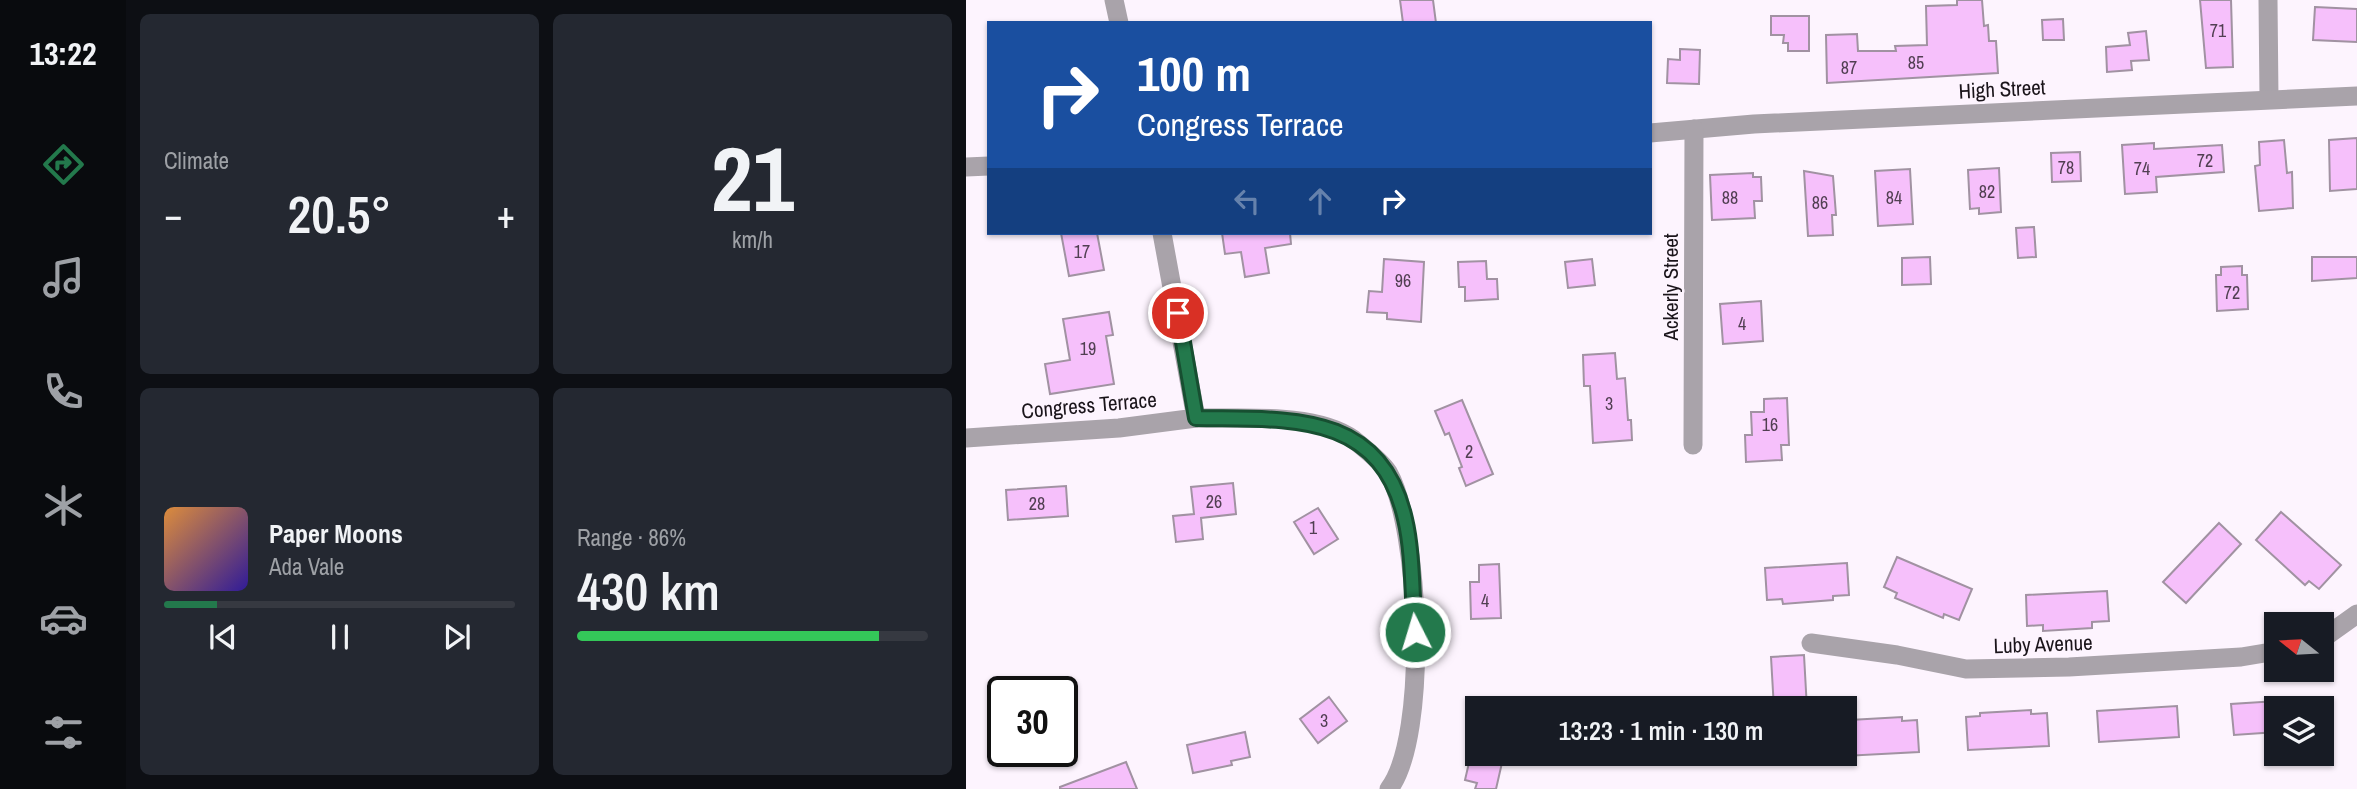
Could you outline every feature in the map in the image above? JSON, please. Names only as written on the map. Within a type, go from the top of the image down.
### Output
[{"type":"street","points":[[1114,0],[1119,21]]},
{"type":"street","points":[[2268,0],[2269,98]]},
{"type":"street","name":"High Street","points":[[1652,133],[2269,98],[2357,96]]},
{"type":"street","name":"Ackerly Street","points":[[1693,445],[1694,129]]},
{"type":"street","points":[[966,167],[987,166]]},
{"type":"street","points":[[1162,235],[1196,418]]},
{"type":"street","name":"Congress Terrace","points":[[966,438],[1119,428],[1196,418],[1293,421],[1326,427],[1352,438],[1387,471],[1405,519],[1415,632],[1415,709],[1409,744],[1397,778],[1389,789]]},
{"type":"street","points":[[2334,630],[2357,614]]},
{"type":"street","name":"Luby Avenue","points":[[1811,643],[1898,654],[1966,669],[2069,667],[2215,659],[2264,653]]},
{"type":"building","points":[[1400,0],[1433,0],[1436,21],[1403,21]]},
{"type":"building","points":[[1957,0],[1982,0],[1984,26],[1988,25],[1989,41],[1996,41],[1998,73],[1827,83],[1826,35],[1857,34],[1858,51],[1896,51],[1895,46],[1927,45],[1926,6],[1957,5]]},
{"type":"building","points":[[2200,0],[2231,0],[2233,67],[2206,68]]},
{"type":"building","points":[[2315,7],[2357,9],[2357,42],[2313,40]]},
{"type":"building","points":[[1771,16],[1809,16],[1809,51],[1788,51],[1788,43],[1783,43],[1784,35],[1771,35]]},
{"type":"building","points":[[2063,19],[2064,40],[2043,40],[2042,20]]},
{"type":"building","points":[[2146,31],[2149,60],[2131,61],[2132,70],[2107,72],[2106,47],[2130,45],[2128,33]]},
{"type":"building","points":[[1680,49],[1700,50],[1699,84],[1667,83],[1668,59],[1680,60]]},
{"type":"building","points":[[2357,138],[2357,189],[2330,191],[2329,140]]},
{"type":"building","points":[[2284,140],[2287,173],[2292,172],[2293,208],[2259,211],[2255,166],[2260,165],[2259,142]]},
{"type":"building","points":[[2154,143],[2154,149],[2222,145],[2224,172],[2156,177],[2157,192],[2125,194],[2122,145]]},
{"type":"building","points":[[2080,152],[2081,181],[2052,182],[2051,153]]},
{"type":"building","points":[[1999,168],[2001,212],[1979,214],[1979,208],[1970,209],[1968,170]]},
{"type":"building","points":[[1910,169],[1913,224],[1878,226],[1875,171]]},
{"type":"building","points":[[1804,171],[1833,176],[1836,215],[1832,215],[1833,235],[1808,236]]},
{"type":"building","points":[[1753,173],[1753,177],[1761,177],[1762,201],[1754,201],[1755,218],[1712,220],[1710,175]]},
{"type":"building","points":[[2034,227],[2036,257],[2018,258],[2016,228]]},
{"type":"building","points":[[1061,235],[1097,235],[1104,270],[1069,276]]},
{"type":"building","points":[[1222,235],[1290,235],[1291,244],[1265,248],[1269,273],[1245,277],[1241,252],[1225,254]]},
{"type":"building","points":[[1930,257],[1931,284],[1902,285],[1902,258]]},
{"type":"building","points":[[2312,257],[2357,257],[2357,278],[2312,281]]},
{"type":"building","points":[[1384,259],[1424,262],[1421,322],[1387,319],[1387,313],[1367,312],[1369,291],[1382,292]]},
{"type":"building","points":[[1592,259],[1595,285],[1568,288],[1565,262]]},
{"type":"building","points":[[1486,261],[1487,279],[1497,279],[1498,299],[1465,301],[1465,287],[1459,287],[1458,262]]},
{"type":"building","points":[[2242,266],[2242,275],[2247,275],[2248,309],[2217,311],[2216,275],[2221,275],[2221,267]]},
{"type":"building","points":[[1761,301],[1763,341],[1723,344],[1720,304]]},
{"type":"building","points":[[1109,312],[1113,335],[1106,336],[1114,384],[1050,394],[1045,364],[1070,360],[1063,319]]},
{"type":"building","points":[[1615,353],[1617,379],[1625,378],[1632,440],[1593,443],[1590,386],[1584,386],[1583,355]]},
{"type":"building","points":[[1787,398],[1789,445],[1781,445],[1782,460],[1746,462],[1745,435],[1752,435],[1751,412],[1764,412],[1764,399]]},
{"type":"building","points":[[1462,400],[1493,474],[1466,486],[1449,433],[1445,435],[1435,411]]},
{"type":"building","points":[[1233,483],[1236,514],[1201,518],[1203,539],[1176,542],[1173,516],[1194,514],[1191,487]]},
{"type":"building","points":[[1066,486],[1068,516],[1008,520],[1006,490]]},
{"type":"building","points":[[1318,508],[1338,539],[1314,554],[1294,522]]},
{"type":"building","points":[[2281,512],[2341,565],[2319,589],[2309,581],[2305,585],[2256,540]]},
{"type":"building","points":[[2219,523],[2241,544],[2186,603],[2163,582]]},
{"type":"building","points":[[1897,557],[1972,589],[1959,620],[1944,614],[1943,618],[1895,598],[1897,593],[1884,587]]},
{"type":"building","points":[[1847,563],[1849,595],[1833,596],[1833,600],[1783,604],[1782,599],[1767,600],[1765,568]]},
{"type":"building","points":[[1499,564],[1501,618],[1471,619],[1470,582],[1479,582],[1479,565]]},
{"type":"building","points":[[2107,591],[2109,621],[2092,622],[2092,628],[2043,631],[2043,625],[2027,626],[2026,595]]},
{"type":"building","points":[[1804,655],[1806,696],[1773,696],[1771,657]]},
{"type":"building","points":[[1329,697],[1347,721],[1318,743],[1300,719]]},
{"type":"building","points":[[2264,702],[2264,733],[2234,735],[2231,704]]},
{"type":"building","points":[[2177,706],[2179,737],[2099,742],[2097,711]]},
{"type":"building","points":[[2031,710],[2031,714],[2047,713],[2049,746],[1968,750],[1966,717],[1980,716],[1980,713]]},
{"type":"building","points":[[1902,717],[1902,721],[1917,720],[1919,752],[1857,755],[1857,720]]},
{"type":"building","points":[[1245,732],[1250,757],[1231,761],[1232,765],[1193,773],[1187,745]]},
{"type":"building","points":[[1126,762],[1137,789],[1060,789],[1060,787]]},
{"type":"building","points":[[1468,766],[1501,766],[1496,789],[1475,789],[1477,783],[1465,780]]},
{"type":"route","points":[[1178,313],[1196,418],[1293,421],[1326,427],[1352,438],[1387,471],[1405,519],[1415,632]]}]
